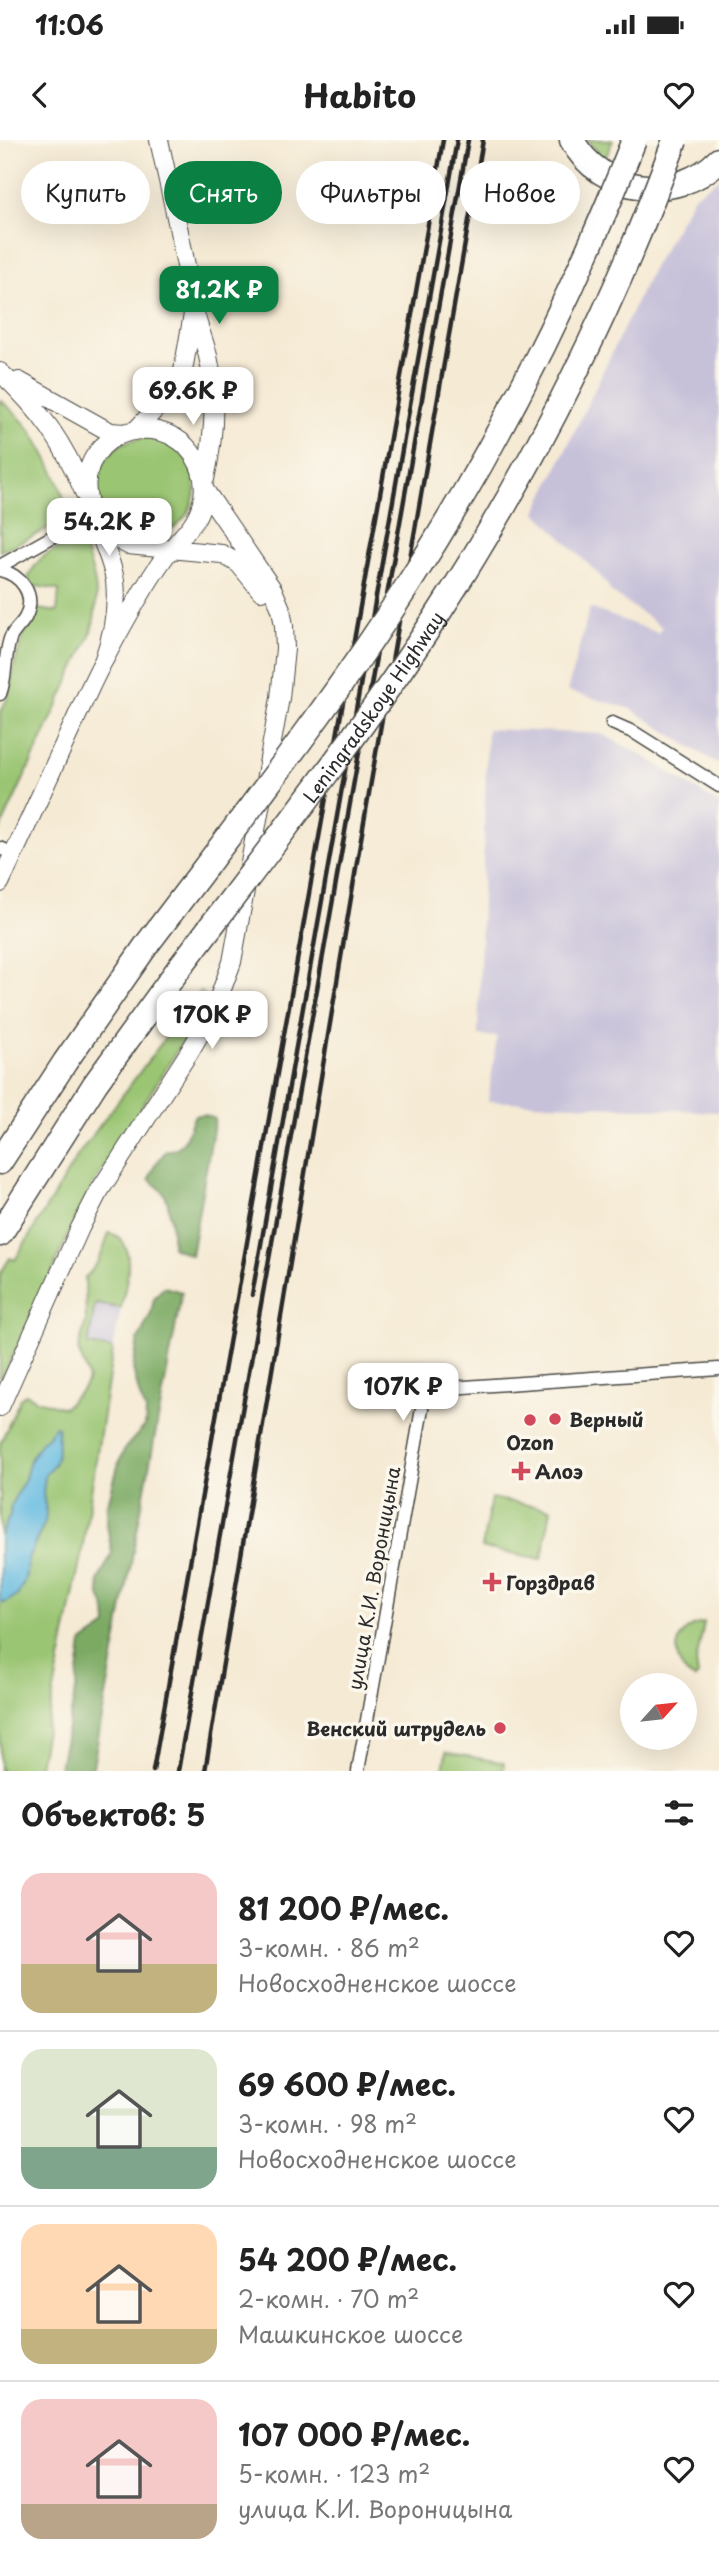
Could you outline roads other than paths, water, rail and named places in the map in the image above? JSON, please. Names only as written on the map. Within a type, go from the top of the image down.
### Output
[{"type":"highway","points":[[572,140],[583,157],[606,175],[633,186],[647,188],[690,180],[719,160]]},
{"type":"highway","name":"Leningradskoye Highway","points":[[0,1162],[65,1062],[148,943],[329,702],[459,503],[512,406],[576,277],[607,210],[634,140]]},
{"type":"highway","name":"Leningradskoye Highway","points":[[0,1234],[95,1084],[358,731],[436,617],[547,428],[645,221],[675,140]]},
{"type":"main road","points":[[0,883],[7,851],[104,659],[170,550],[196,519],[200,510],[215,403],[214,386],[194,307],[159,140]]},
{"type":"main road","points":[[87,500],[86,479],[93,459],[107,443],[130,431],[172,391],[183,371],[194,307]]},
{"type":"main road","points":[[0,371],[101,428],[111,432],[157,430],[185,445],[198,462],[204,486],[273,590],[281,609],[285,649],[280,698],[241,922],[232,962],[219,997],[190,1051],[98,1194],[0,1407]]},
{"type":"main road","points":[[0,371],[33,404],[51,427],[76,474],[108,552],[115,582],[115,613],[104,659]]},
{"type":"main road","points":[[94,520],[109,536],[128,545],[222,554],[239,564],[257,583],[269,603],[277,619],[285,649]]},
{"type":"main road","points":[[149,548],[182,535]]},
{"type":"street","points":[[0,568],[50,538],[94,520]]},
{"type":"street","points":[[0,568],[12,573],[25,584],[30,601],[26,618],[14,630],[7,650],[5,682],[0,694]]},
{"type":"street","points":[[0,634],[14,630]]},
{"type":"street","points":[[612,723],[635,733],[719,786]]},
{"type":"street","name":"улица К.И. Вороницына","points":[[358,1771],[424,1397],[429,1391],[719,1368]]},
{"type":"water","points":[[55,1426],[58,1427],[56,1458],[51,1469],[45,1474],[45,1522],[28,1558],[25,1579],[18,1595],[4,1603],[0,1601],[0,1537],[10,1515],[11,1505],[25,1479],[30,1460]]},
{"type":"railway","points":[[153,1771],[443,140]]},
{"type":"railway","points":[[252,1295],[457,140]]},
{"type":"railway","points":[[178,1771],[468,140]]},
{"type":"railway","points":[[205,1771],[357,862],[483,140]]},
{"type":"place","name":"Верный","points":[[555,1419]]},
{"type":"place","name":"Ozon","points":[[530,1420]]},
{"type":"place","name":"Алоэ","points":[[521,1471]]},
{"type":"place","name":"Горздрав","points":[[492,1582]]},
{"type":"place","name":"Венский штрудель","points":[[500,1728]]}]
